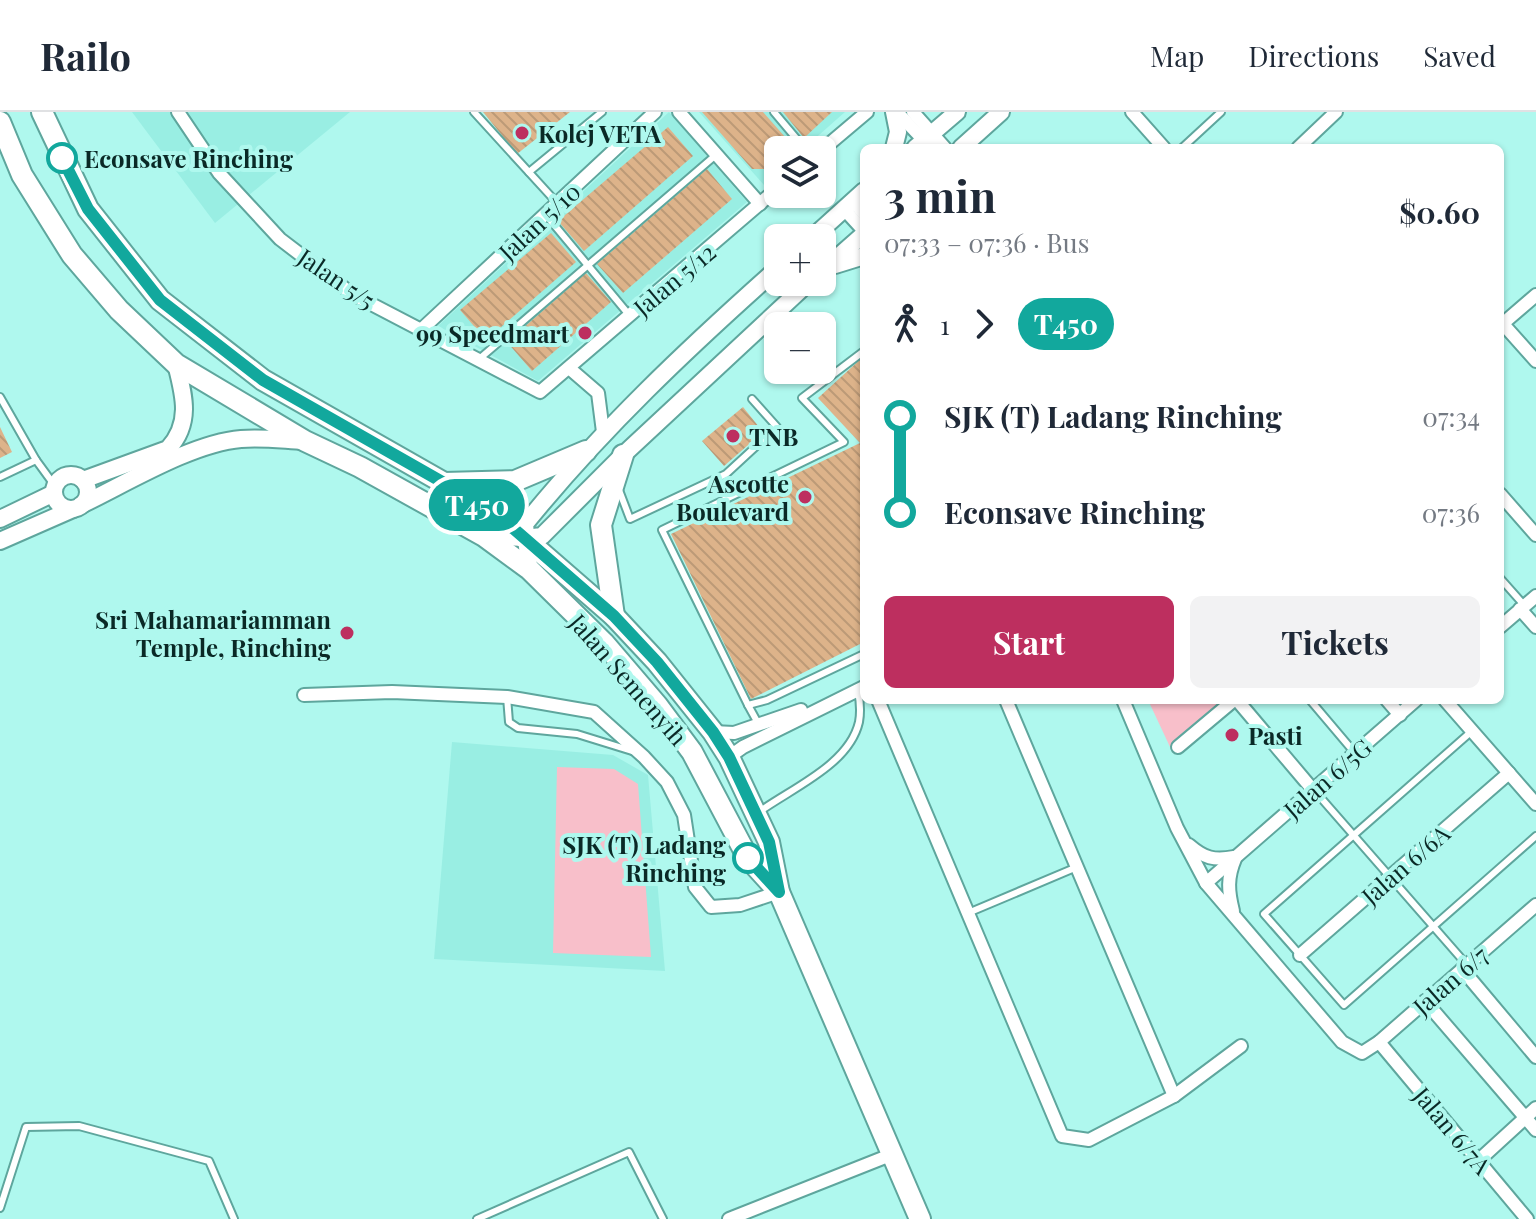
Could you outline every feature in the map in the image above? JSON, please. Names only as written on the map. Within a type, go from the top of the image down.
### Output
[{"type":"main road","name":"Jalan Semenyih","points":[[42,112],[88,209],[160,300],[263,380],[444,483],[525,538],[614,616],[657,662],[713,732],[729,757],[769,842],[779,892],[920,1219]]},
{"type":"main road","points":[[0,122],[22,175],[72,255],[119,310],[176,364]]},
{"type":"main road","name":"Jalan Semenyih","points":[[176,364],[305,441],[360,467],[484,536],[529,569],[604,643],[657,705],[692,752],[748,858],[779,892]]},
{"type":"main road","points":[[444,483],[515,481],[586,451]]},
{"type":"main road","points":[[614,616],[601,525],[623,455]]},
{"type":"street","name":"Jalan 5/5","points":[[178,112],[219,173],[280,239],[352,294],[540,392]]},
{"type":"street","name":"Jalan 5/10","points":[[422,329],[655,112]]},
{"type":"street","points":[[679,112],[760,204]]},
{"type":"street","points":[[836,138],[867,112]]},
{"type":"street","points":[[895,112],[925,142]]},
{"type":"street","points":[[895,112],[898,132],[895,144]]},
{"type":"street","points":[[913,112],[925,142]]},
{"type":"street","points":[[925,142],[957,112]]},
{"type":"street","points":[[965,144],[1001,112]]},
{"type":"street","points":[[1132,112],[1160,144]]},
{"type":"street","points":[[1302,144],[1336,112]]},
{"type":"street","name":"Jalan 5/12","points":[[540,392],[764,200]]},
{"type":"street","points":[[830,224],[856,204]]},
{"type":"street","points":[[836,258],[860,237]]},
{"type":"street","points":[[836,265],[860,256]]},
{"type":"street","points":[[529,569],[525,524],[603,432],[764,281]]},
{"type":"street","points":[[1504,323],[1536,295]]},
{"type":"street","points":[[484,536],[542,536],[623,455],[794,296]]},
{"type":"street","points":[[1504,327],[1536,361]]},
{"type":"street","points":[[83,480],[168,449],[175,441],[183,427],[185,415],[176,364]]},
{"type":"street","points":[[569,368],[598,393],[603,432]]},
{"type":"street","points":[[0,541],[218,442],[243,438],[305,441]]},
{"type":"street","points":[[0,519],[55,489],[66,476],[75,475],[88,488],[87,497],[77,507],[63,507],[55,489]]},
{"type":"street","points":[[1504,499],[1536,535]]},
{"type":"street","points":[[1504,623],[1536,596]]},
{"type":"street","points":[[1522,607],[1536,627]]},
{"type":"street","points":[[729,757],[860,689]]},
{"type":"street","points":[[304,695],[392,692],[507,697],[594,712],[667,782],[684,815],[695,887],[711,907],[740,905],[779,892]]},
{"type":"street","points":[[713,732],[734,733],[759,725],[770,709],[830,704]]},
{"type":"street","points":[[880,704],[1062,1136],[1089,1140],[1174,1096],[1241,1046]]},
{"type":"street","points":[[1008,704],[1174,1096]]},
{"type":"street","points":[[1125,704],[1184,842],[1206,883],[1234,916]]},
{"type":"street","points":[[1178,747],[1230,704]]},
{"type":"street","points":[[1238,704],[1313,790]]},
{"type":"street","points":[[1390,704],[1400,715]]},
{"type":"street","name":"Jalan 6/5G","points":[[1206,883],[1412,704]]},
{"type":"street","points":[[1448,704],[1536,804]]},
{"type":"street","name":"Jalan 6/6A","points":[[1300,955],[1509,773]]},
{"type":"street","points":[[1184,842],[1203,856],[1218,860],[1237,856]]},
{"type":"street","points":[[1234,916],[1228,892],[1229,875],[1237,856]]},
{"type":"street","name":"Jalan 6/7","points":[[1234,916],[1342,1042],[1362,1053],[1379,1042],[1536,905]]},
{"type":"street","points":[[1465,967],[1536,1057]]},
{"type":"street","points":[[1425,1001],[1536,1130]]},
{"type":"street","name":"Jalan 6/7A","points":[[1379,1042],[1527,1219]]},
{"type":"street","points":[[1478,1161],[1536,1108]]},
{"type":"street","points":[[729,1219],[893,1154]]},
{"type":"lane","points":[[474,112],[558,204]]},
{"type":"lane","points":[[529,172],[602,112]]},
{"type":"lane","points":[[774,112],[794,136]]},
{"type":"lane","points":[[1186,144],[1221,112]]},
{"type":"lane","points":[[478,360],[717,154]]},
{"type":"lane","points":[[546,215],[630,316]]},
{"type":"lane","points":[[759,725],[662,530],[844,442],[802,398],[860,354]]},
{"type":"lane","points":[[0,397],[55,489]]},
{"type":"lane","points":[[616,479],[630,519],[726,474],[777,427],[752,399]]},
{"type":"lane","points":[[0,477],[36,460]]},
{"type":"lane","points":[[1504,583],[1522,607]]},
{"type":"lane","points":[[748,705],[770,709],[860,656]]},
{"type":"lane","points":[[507,697],[509,722],[518,728],[577,734],[640,753]]},
{"type":"lane","points":[[756,814],[831,762],[845,748],[859,721],[860,704]]},
{"type":"lane","points":[[1313,704],[1355,754]]},
{"type":"lane","points":[[1472,731],[1264,914],[1344,1005],[1536,836]]},
{"type":"lane","points":[[1313,790],[1465,967]]},
{"type":"lane","points":[[968,913],[1077,867]]},
{"type":"lane","points":[[0,1208],[26,1127],[79,1126],[209,1161],[234,1219]]},
{"type":"lane","points":[[477,1219],[629,1152],[663,1219]]},
{"type":"shaded area","points":[[132,112],[350,112],[215,223]]},
{"type":"shaded area","points":[[669,112],[747,202],[538,381],[438,326]]},
{"type":"shaded area","points":[[699,112],[845,112],[818,136],[764,136],[764,185]]},
{"type":"shaded area","points":[[1150,704],[1224,704],[1171,749]]},
{"type":"shaded area","name":"SJK (T) Ladang Rinching","points":[[452,742],[613,755],[648,775],[665,971],[434,959]]},
{"type":"shaded area","points":[[557,767],[614,769],[638,784],[651,957],[553,953]]},
{"type":"building","name":"Kolej VETA","points":[[483,112],[570,112],[517,154]]},
{"type":"building","points":[[702,112],[763,112],[784,136],[764,136],[764,169],[752,169]]},
{"type":"building","points":[[783,112],[832,112],[806,136],[802,136]]},
{"type":"building","points":[[668,127],[693,156],[584,251],[558,221]]},
{"type":"building","points":[[707,169],[732,199],[623,293],[597,264]]},
{"type":"building","points":[[551,233],[576,262],[486,340],[460,310]]},
{"type":"building","points":[[586,273],[611,302],[532,371],[507,342]]},
{"type":"building","name":"Ascotte Boulevard","points":[[860,360],[860,443],[818,398]]},
{"type":"building","name":"TNB","points":[[743,407],[763,432],[724,466],[702,441]]},
{"type":"building","points":[[0,427],[12,452],[0,458]]},
{"type":"building","name":"Ascotte Boulevard","points":[[860,443],[860,644],[751,699],[671,534]]},
{"type":"bus line","name":"T450","points":[[62,158],[88,209],[160,300],[263,380],[444,483],[514,529],[614,616],[657,662],[729,757],[769,842],[779,892],[748,858]]},
{"type":"place","name":"Kolej VETA","points":[[522,133]]},
{"type":"place","name":"Econsave Rinching","points":[[62,158]]},
{"type":"place","name":"99 Speedmart","points":[[585,333]]},
{"type":"place","name":"TNB","points":[[733,436]]},
{"type":"place","name":"Ascotte Boulevard","points":[[805,497]]},
{"type":"place","name":"Sri Mahamariamman Temple, Rinching","points":[[347,633]]},
{"type":"place","name":"Pasti","points":[[1232,735]]},
{"type":"place","name":"SJK (T) Ladang Rinching","points":[[748,858]]}]
